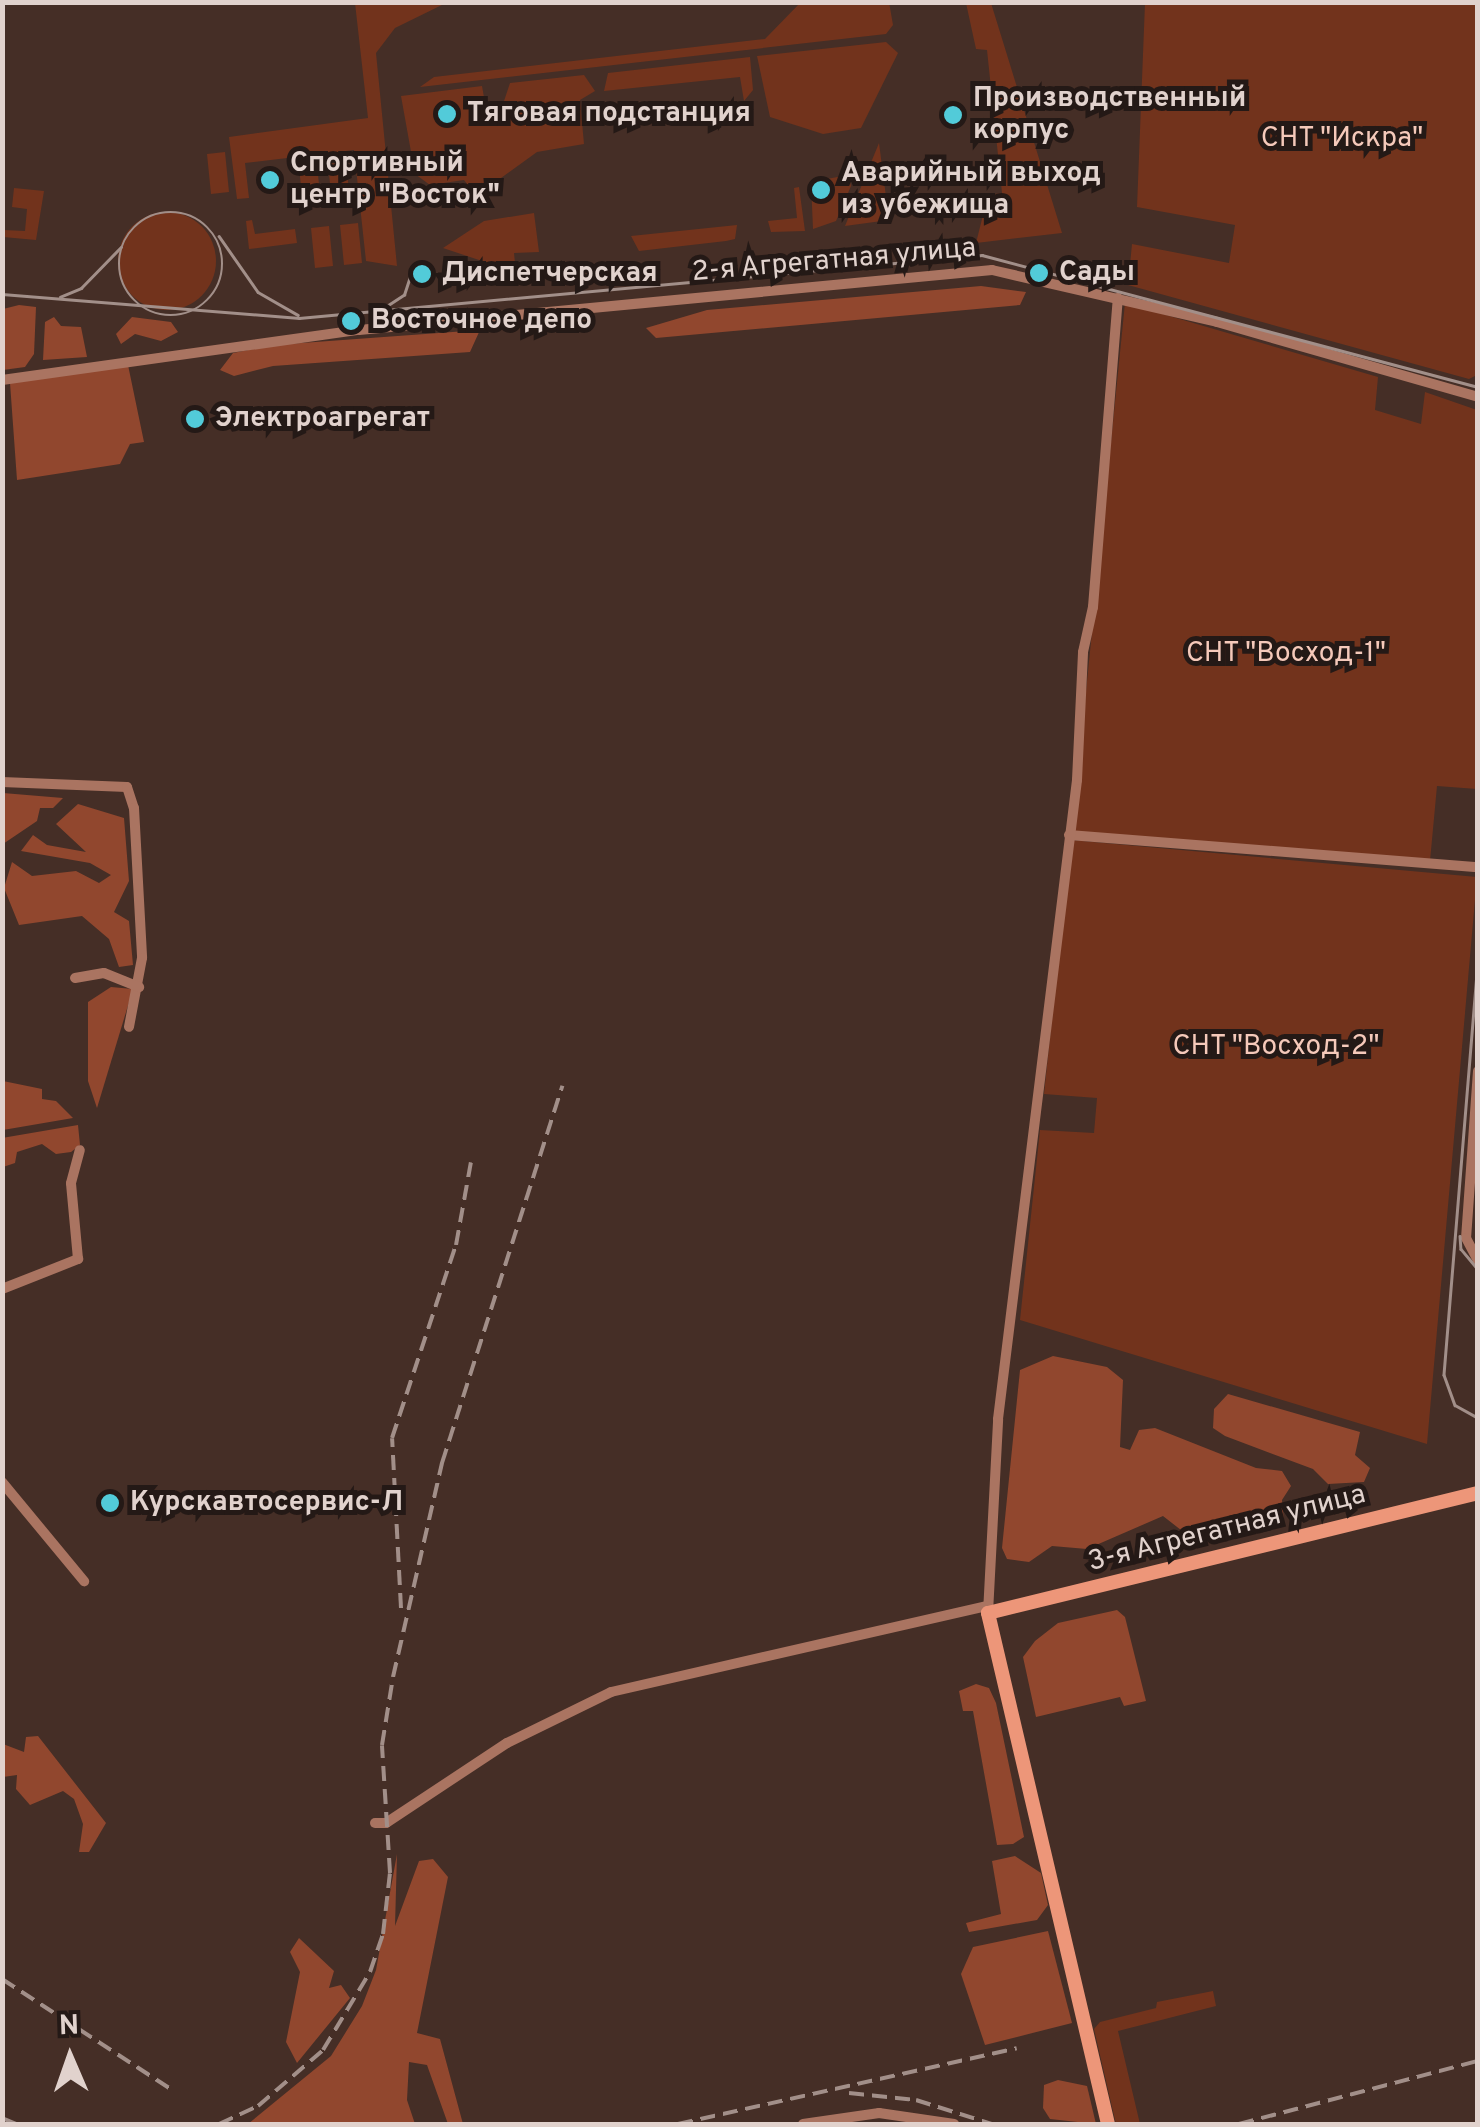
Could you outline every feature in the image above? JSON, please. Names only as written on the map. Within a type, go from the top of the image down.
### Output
[{"type":"street","name":"2-я Агрегатная улица","points":[[2,380],[359,330],[933,272],[992,270],[1118,298],[1478,396]]},
{"type":"street","points":[[1108,2124],[987,1610],[998,1419],[1069,835],[1118,298]]},
{"type":"street","points":[[2,782],[126,787],[138,848],[140,987],[129,1028]]},
{"type":"street","points":[[1069,835],[1477,867]]},
{"type":"street","points":[[75,978],[104,973],[140,987]]},
{"type":"street","points":[[1478,1071],[1466,1238],[1478,1262]]},
{"type":"street","points":[[2,1288],[78,1259],[71,1183],[80,1150]]},
{"type":"street","points":[[2,1482],[84,1580]]},
{"type":"street","name":"3-я Агрегатная улица","points":[[987,1610],[1478,1493]]},
{"type":"street","points":[[375,1823],[386,1823],[507,1743],[611,1692],[987,1610]]},
{"type":"street","points":[[804,2124],[879,2113],[954,2124]]},
{"type":"green space","points":[[889,2],[893,25],[886,34],[420,87],[434,77],[765,39],[800,3]]},
{"type":"green space","points":[[355,3],[446,3],[395,28],[376,53],[397,266],[366,261],[354,150],[245,163],[249,198],[237,199],[229,137],[368,118]]},
{"type":"green space","points":[[966,3],[991,3],[1062,233],[976,243],[988,195],[1002,193],[987,50],[976,49]]},
{"type":"green space","name":"СНТ \"Искра\"","points":[[1145,3],[1477,3],[1477,375],[1469,379],[1128,285],[1132,244],[1229,263],[1235,225],[1137,207]]},
{"type":"green space","points":[[886,42],[898,53],[861,128],[823,134],[770,117],[757,56]]},
{"type":"green space","points":[[750,57],[753,90],[744,101],[740,77],[604,91],[608,73]]},
{"type":"green space","points":[[584,75],[595,91],[580,100],[584,144],[537,152],[476,196],[464,180],[430,185],[415,174],[401,96],[482,86],[485,103],[504,101],[510,83]]},
{"type":"green space","points":[[879,143],[889,220],[845,226]]},
{"type":"green space","points":[[225,152],[229,192],[211,194],[207,154]]},
{"type":"green space","points":[[346,162],[350,201],[332,203],[328,164]]},
{"type":"green space","points":[[317,165],[321,204],[303,206],[299,167]]},
{"type":"green space","points":[[848,175],[851,186],[836,221],[813,229],[811,182]]},
{"type":"green space","points":[[799,187],[805,231],[771,232],[768,221],[797,218],[794,188]]},
{"type":"green space","points":[[14,188],[44,191],[36,240],[3,237],[3,230],[25,231],[27,209],[12,207]]},
{"type":"green space","points":[[167,212],[186,216],[201,227],[212,242],[216,261],[212,280],[201,295],[186,306],[167,310],[148,306],[133,295],[122,280],[118,261],[122,242],[133,227],[148,216]]},
{"type":"green space","points":[[534,213],[539,252],[514,253],[515,263],[485,262],[443,248],[484,221]]},
{"type":"green space","points":[[252,220],[255,234],[295,229],[297,243],[249,249],[246,221]]},
{"type":"green space","points":[[358,223],[362,263],[344,265],[340,225]]},
{"type":"green space","points":[[737,225],[735,239],[639,251],[631,236]]},
{"type":"green space","points":[[329,226],[333,266],[315,268],[311,228]]},
{"type":"green space","name":"СНТ \"Восход-1\"","points":[[1125,303],[1378,377],[1375,410],[1421,424],[1425,392],[1477,410],[1477,789],[1437,786],[1430,861],[1072,831]]},
{"type":"green space","name":"СНТ \"Восход-2\"","points":[[1071,840],[1477,877],[1427,1444],[1020,1320],[1040,1130],[1094,1133],[1097,1098],[1044,1094]]},
{"type":"green space","points":[[1213,1991],[1216,2006],[1118,2031],[1140,2124],[1116,2124],[1094,2029],[1100,2022],[1156,2008],[1157,2002]]},
{"type":"shaded area","points":[[981,286],[1026,292],[1020,305],[656,338],[646,328],[707,310]]},
{"type":"shaded area","points":[[19,305],[36,307],[34,354],[25,367],[3,370],[3,309]]},
{"type":"shaded area","points":[[54,317],[61,326],[81,327],[87,357],[43,360],[45,322]]},
{"type":"shaded area","points":[[132,317],[171,322],[178,332],[161,341],[135,334],[121,344],[116,334]]},
{"type":"shaded area","points":[[480,330],[470,352],[273,366],[234,376],[220,370],[233,353],[274,345]]},
{"type":"shaded area","points":[[128,365],[144,442],[130,444],[120,464],[17,480],[10,383]]},
{"type":"shaded area","points":[[2,793],[63,798],[53,808],[40,808],[37,821],[3,844]]},
{"type":"shaded area","points":[[78,804],[124,818],[129,881],[114,912],[129,921],[133,965],[119,967],[109,939],[82,916],[19,925],[4,888],[12,862],[32,876],[76,871],[99,883],[111,875],[90,863],[21,851],[33,835],[47,845],[86,852],[56,824]]},
{"type":"shaded area","points":[[111,987],[133,989],[97,1108],[88,1081],[88,1002]]},
{"type":"shaded area","points":[[3,1081],[42,1089],[42,1099],[56,1101],[73,1118],[3,1130]]},
{"type":"shaded area","points":[[78,1125],[80,1145],[71,1152],[56,1154],[42,1144],[17,1152],[15,1163],[3,1167],[2,1138]]},
{"type":"shaded area","points":[[1053,1356],[1107,1367],[1123,1380],[1120,1447],[1130,1450],[1139,1430],[1155,1428],[1256,1468],[1282,1471],[1291,1486],[1282,1500],[1284,1522],[1195,1541],[1163,1516],[1087,1549],[1052,1546],[1029,1562],[1007,1559],[1002,1548],[1020,1370]]},
{"type":"shaded area","points":[[1228,1394],[1360,1432],[1355,1455],[1370,1468],[1364,1482],[1328,1484],[1313,1469],[1225,1436],[1213,1428],[1214,1409]]},
{"type":"shaded area","points":[[1117,1610],[1125,1617],[1146,1701],[1124,1706],[1120,1697],[1036,1717],[1023,1657],[1035,1641],[1058,1623]]},
{"type":"shaded area","points":[[976,1684],[989,1688],[996,1703],[1024,1837],[1013,1844],[997,1845],[973,1711],[963,1711],[959,1691]]},
{"type":"shaded area","points":[[38,1736],[106,1823],[89,1852],[79,1852],[83,1824],[74,1799],[63,1791],[30,1805],[16,1789],[17,1775],[3,1777],[3,1744],[24,1752],[26,1737]]},
{"type":"shaded area","points":[[397,1854],[395,1926],[419,1861],[433,1859],[448,1877],[417,2033],[440,2039],[463,2124],[448,2124],[427,2065],[409,2062],[407,2100],[415,2124],[248,2124],[331,2056],[362,2006],[376,1970]]},
{"type":"shaded area","points":[[1015,1856],[1041,1873],[1048,1905],[1037,1920],[969,1932],[966,1923],[1001,1914],[992,1861]]},
{"type":"shaded area","points":[[1048,1931],[1072,2023],[985,2045],[961,1974],[973,1947]]},
{"type":"shaded area","points":[[299,1938],[334,1971],[329,1988],[341,1985],[350,1998],[297,2063],[286,2042],[300,1972],[290,1952]]},
{"type":"shaded area","points":[[1058,2080],[1087,2086],[1096,2124],[1050,2119],[1043,2108],[1044,2085]]},
{"type":"tram line","points":[[171,212],[191,216],[208,227],[219,244],[223,264],[219,284],[208,301],[191,312],[171,316],[151,312],[134,301],[123,284],[119,264],[123,244],[134,227],[151,216],[171,212]]},
{"type":"tram line","points":[[219,236],[258,292],[298,315]]},
{"type":"tram line","points":[[60,297],[81,288],[121,247]]},
{"type":"tram line","points":[[2,294],[299,318],[982,255],[1478,387]]},
{"type":"tram line","points":[[379,311],[404,295],[411,273]]},
{"type":"tram line","points":[[1478,961],[1444,1375],[1455,1405],[1478,1418]]},
{"type":"tram line","points":[[1460,1236],[1461,1249],[1478,1269]]},
{"type":"railway","points":[[219,2124],[258,2106],[323,2050],[370,1972],[383,1934],[390,1873],[382,1745],[393,1677],[442,1463],[562,1086]]},
{"type":"railway","points":[[401,1608],[392,1438],[456,1245],[471,1162]]},
{"type":"railway","points":[[2,1979],[174,2091]]},
{"type":"railway","points":[[678,2124],[1017,2048]]},
{"type":"railway","points":[[1239,2124],[1478,2061]]},
{"type":"railway","points":[[849,2093],[916,2100],[992,2124]]},
{"type":"railway","points":[[2,2118],[16,2124]]},
{"type":"place","name":"Тяговая подстанция","points":[[447,114]]},
{"type":"place","name":"Производственный корпус","points":[[953,115]]},
{"type":"place","name":"Спортивный центр \"Восток\"","points":[[270,180]]},
{"type":"place","name":"Аварийный выход из убежища","points":[[821,190]]},
{"type":"place","name":"Сады","points":[[1039,273]]},
{"type":"place","name":"Диспетчерская","points":[[422,274]]},
{"type":"place","name":"Восточное депо","points":[[351,321]]},
{"type":"place","name":"Электроагрегат","points":[[195,419]]},
{"type":"place","name":"Курскавтосервис-Л","points":[[110,1503]]}]
